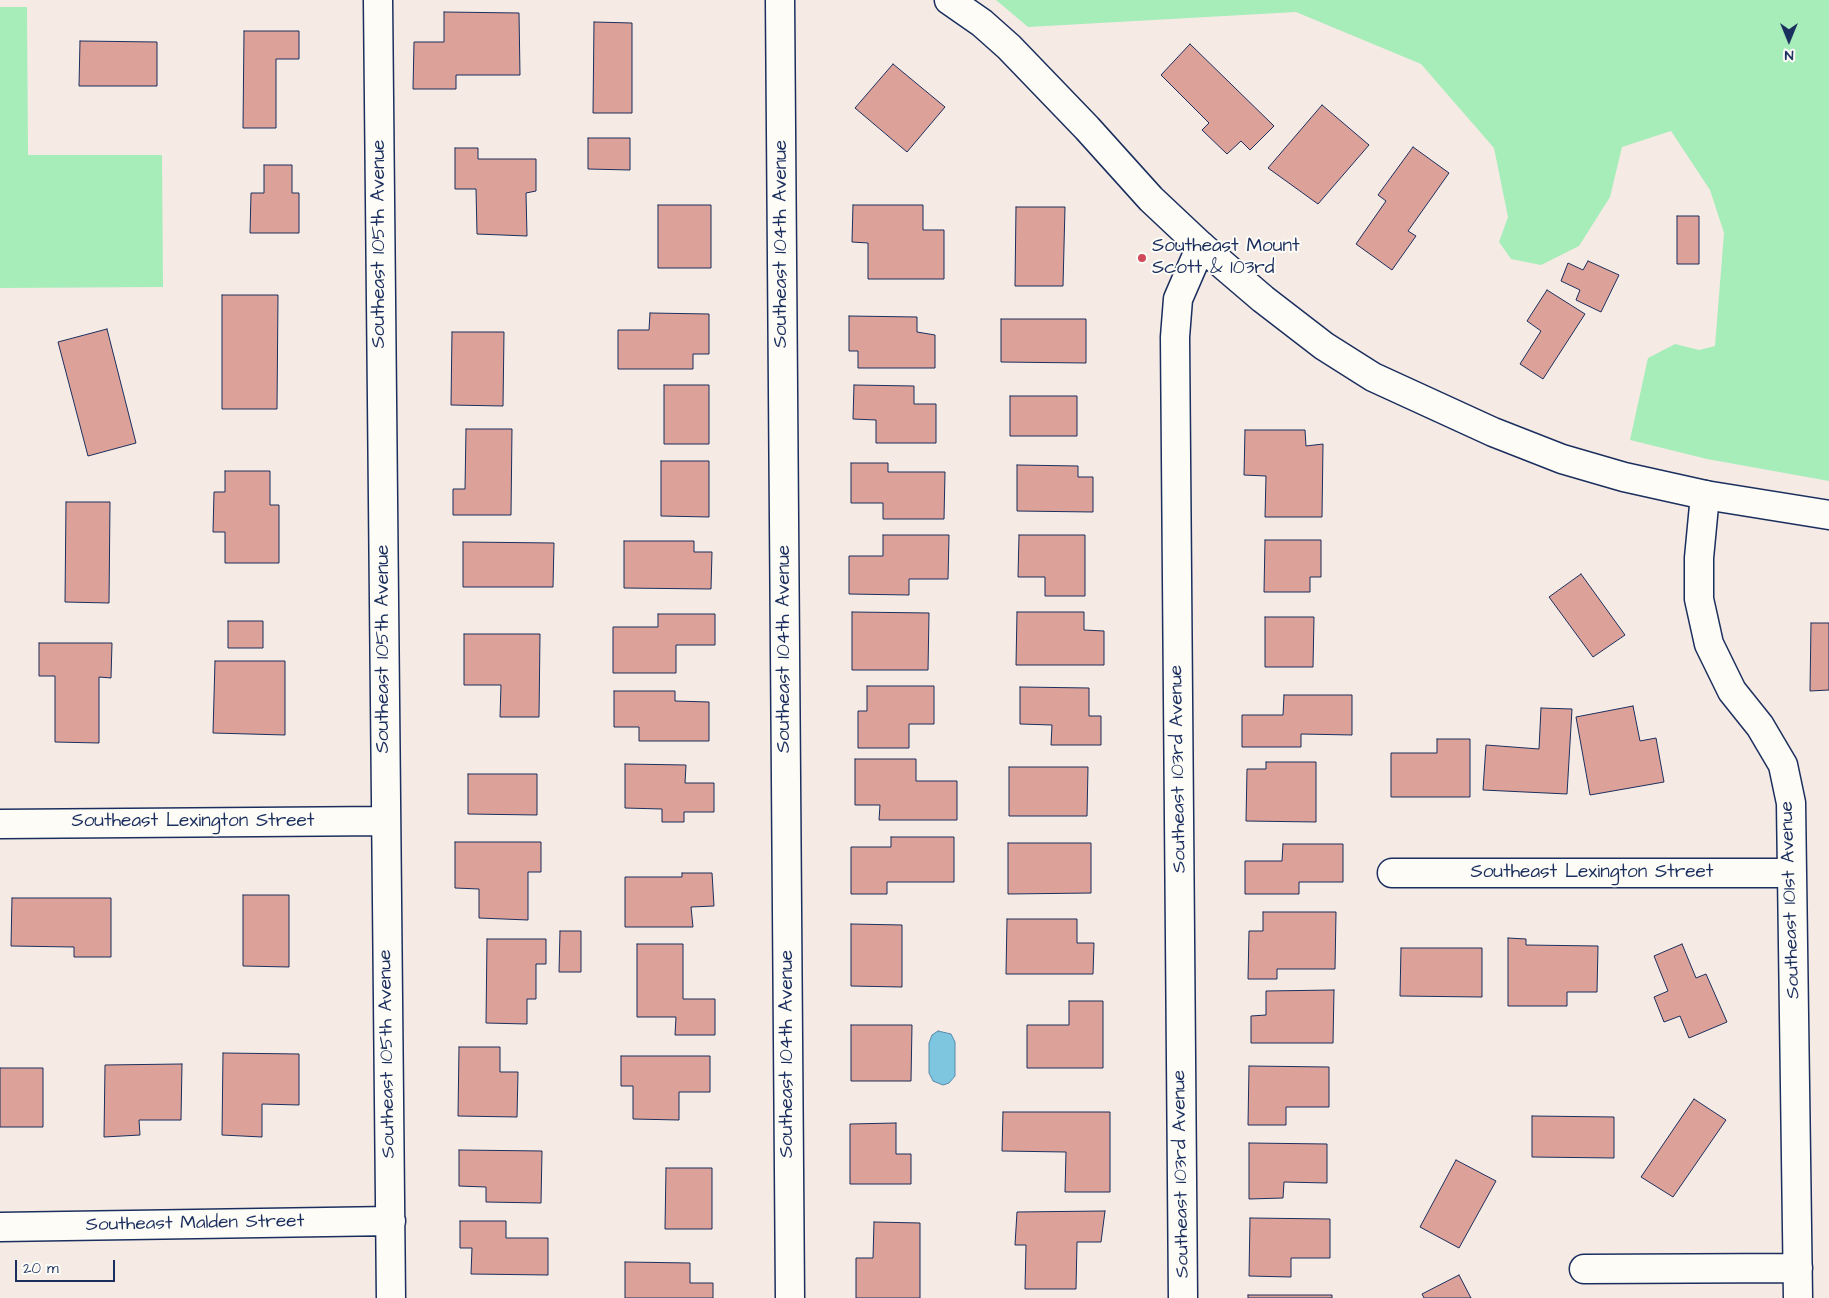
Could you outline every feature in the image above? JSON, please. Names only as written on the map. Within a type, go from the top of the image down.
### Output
[{"type":"street","name":"Southeast 105th Avenue","points":[[378,0],[391,1298]]},
{"type":"street","name":"Southeast 104th Avenue","points":[[780,0],[790,1298]]},
{"type":"street","points":[[949,0],[982,23],[1009,47],[1087,128],[1151,199],[1202,246],[1263,299],[1324,346],[1373,377],[1485,429],[1562,459],[1624,477],[1705,495],[1829,515]]},
{"type":"street","name":"Southeast 103rd Avenue","points":[[1183,1298],[1175,337],[1178,299],[1202,246]]},
{"type":"street","name":"Southeast 101st Avenue","points":[[1705,495],[1699,558],[1699,599],[1709,644],[1732,691],[1760,726],[1783,765],[1791,803],[1798,1298]]},
{"type":"street","name":"Southeast Lexington Street","points":[[0,824],[385,820]]},
{"type":"street","name":"Southeast Lexington Street","points":[[1392,872],[1792,873]]},
{"type":"street","name":"Southeast Malden Street","points":[[0,1227],[391,1221]]},
{"type":"street","points":[[1584,1269],[1798,1268]]},
{"type":"green space","points":[[996,0],[1829,0],[1829,481],[1707,459],[1630,440],[1648,358],[1675,344],[1699,350],[1715,346],[1724,233],[1710,190],[1671,131],[1622,147],[1610,197],[1579,246],[1541,265],[1511,259],[1499,242],[1508,217],[1494,148],[1421,64],[1296,12],[1028,27]]},
{"type":"green space","points":[[0,7],[27,7],[28,155],[162,155],[163,287],[0,288]]},
{"type":"water","points":[[938,1031],[951,1034],[955,1042],[955,1076],[949,1083],[943,1085],[933,1081],[929,1073],[929,1043],[932,1035]]},
{"type":"building","points":[[444,12],[519,13],[520,75],[456,75],[456,89],[413,89],[414,42],[444,42]]},
{"type":"building","points":[[594,22],[632,23],[632,113],[593,113]]},
{"type":"building","points":[[244,31],[299,31],[299,59],[276,59],[276,128],[243,128]]},
{"type":"building","points":[[80,41],[157,42],[157,86],[79,86]]},
{"type":"building","points":[[1190,44],[1274,126],[1250,150],[1241,141],[1227,154],[1202,130],[1209,123],[1161,75]]},
{"type":"building","points":[[893,64],[945,107],[907,152],[855,108]]},
{"type":"building","points":[[1322,105],[1369,145],[1318,204],[1268,168]]},
{"type":"building","points":[[588,138],[630,138],[630,170],[588,169]]},
{"type":"building","points":[[1413,147],[1449,173],[1408,231],[1416,236],[1392,270],[1356,244],[1386,201],[1378,195]]},
{"type":"building","points":[[455,148],[478,148],[478,159],[536,159],[536,191],[526,193],[527,236],[477,234],[476,189],[455,189]]},
{"type":"building","points":[[264,165],[292,165],[292,193],[299,193],[299,233],[250,233],[251,193],[264,193]]},
{"type":"building","points":[[658,205],[711,205],[711,268],[658,268]]},
{"type":"building","points":[[853,205],[923,205],[923,230],[944,230],[944,279],[868,279],[868,243],[852,242]]},
{"type":"building","points":[[1016,207],[1065,207],[1063,286],[1015,286]]},
{"type":"building","points":[[1677,216],[1699,216],[1699,264],[1677,264]]},
{"type":"building","points":[[1588,261],[1619,275],[1601,312],[1576,300],[1580,290],[1561,281],[1568,263],[1583,270]]},
{"type":"building","points":[[1547,290],[1585,314],[1543,379],[1520,364],[1541,331],[1527,321]]},
{"type":"building","points":[[222,295],[278,295],[277,409],[222,409]]},
{"type":"building","points":[[650,313],[709,314],[709,354],[693,354],[693,369],[618,369],[618,330],[649,330]]},
{"type":"building","points":[[849,316],[917,317],[917,332],[935,335],[935,368],[858,368],[858,351],[849,351]]},
{"type":"building","points":[[1001,319],[1086,319],[1086,363],[1001,362]]},
{"type":"building","points":[[107,329],[136,443],[88,456],[58,342]]},
{"type":"building","points":[[452,332],[504,332],[503,406],[451,405]]},
{"type":"building","points":[[664,385],[709,385],[709,444],[664,444]]},
{"type":"building","points":[[854,385],[914,386],[914,404],[936,404],[936,443],[876,443],[876,420],[853,419]]},
{"type":"building","points":[[1010,396],[1077,396],[1077,436],[1010,436]]},
{"type":"building","points":[[466,429],[512,429],[511,515],[453,515],[453,489],[465,489]]},
{"type":"building","points":[[1245,430],[1305,430],[1306,446],[1323,444],[1322,517],[1265,517],[1266,476],[1244,475]]},
{"type":"building","points":[[661,461],[709,461],[709,517],[661,516]]},
{"type":"building","points":[[851,463],[888,463],[888,472],[945,472],[944,519],[883,519],[883,503],[851,503]]},
{"type":"building","points":[[1017,465],[1078,466],[1078,477],[1093,477],[1093,512],[1017,511]]},
{"type":"building","points":[[225,471],[270,471],[270,505],[279,505],[279,563],[225,563],[225,532],[213,532],[214,492],[225,492]]},
{"type":"building","points":[[66,502],[110,502],[109,603],[65,602]]},
{"type":"building","points":[[883,535],[949,535],[948,579],[909,579],[909,595],[849,594],[849,556],[883,556]]},
{"type":"building","points":[[1019,535],[1085,535],[1085,596],[1045,596],[1045,577],[1018,577]]},
{"type":"building","points":[[1265,540],[1321,540],[1321,577],[1310,577],[1310,592],[1264,592]]},
{"type":"building","points":[[624,541],[694,541],[694,552],[712,552],[711,589],[624,588]]},
{"type":"building","points":[[463,542],[554,543],[553,587],[463,587]]},
{"type":"building","points":[[1581,574],[1625,635],[1593,657],[1549,597]]},
{"type":"building","points":[[852,612],[929,613],[928,670],[852,670]]},
{"type":"building","points":[[1017,612],[1084,612],[1084,630],[1104,631],[1104,665],[1016,665]]},
{"type":"building","points":[[658,614],[715,614],[715,645],[676,645],[676,673],[613,673],[613,627],[658,627]]},
{"type":"building","points":[[1265,617],[1314,617],[1313,667],[1265,667]]},
{"type":"building","points":[[228,621],[263,621],[263,648],[228,648]]},
{"type":"building","points":[[1811,623],[1829,623],[1829,690],[1810,691]]},
{"type":"building","points":[[464,634],[540,634],[539,717],[500,717],[501,685],[464,685]]},
{"type":"building","points":[[39,643],[112,643],[111,678],[99,677],[99,743],[55,742],[55,676],[39,676]]},
{"type":"building","points":[[215,661],[285,661],[285,735],[213,733]]},
{"type":"building","points":[[867,686],[934,686],[934,724],[909,724],[909,748],[858,748],[858,711],[867,711]]},
{"type":"building","points":[[1020,687],[1089,688],[1089,716],[1101,716],[1101,745],[1051,745],[1052,725],[1020,724]]},
{"type":"building","points":[[614,691],[675,691],[675,701],[709,702],[709,741],[639,741],[639,727],[614,727]]},
{"type":"building","points":[[1284,695],[1352,695],[1352,735],[1301,734],[1301,747],[1242,747],[1242,715],[1283,715]]},
{"type":"building","points":[[1633,706],[1640,741],[1656,738],[1664,782],[1590,795],[1576,717]]},
{"type":"building","points":[[1541,708],[1572,709],[1567,794],[1483,790],[1486,745],[1539,749]]},
{"type":"building","points":[[1437,739],[1470,739],[1470,797],[1391,797],[1391,753],[1437,753]]},
{"type":"building","points":[[855,759],[916,759],[916,781],[957,781],[957,820],[879,820],[880,805],[855,805]]},
{"type":"building","points":[[1266,762],[1316,762],[1316,822],[1246,821],[1247,769],[1266,769]]},
{"type":"building","points":[[625,764],[686,765],[685,783],[714,783],[714,812],[684,812],[684,822],[662,822],[662,809],[625,808]]},
{"type":"building","points":[[1009,767],[1088,767],[1087,816],[1009,816]]},
{"type":"building","points":[[468,774],[537,774],[537,815],[468,814]]},
{"type":"building","points":[[891,837],[954,837],[954,882],[887,882],[887,894],[851,894],[851,847],[891,847]]},
{"type":"building","points":[[455,842],[541,842],[541,872],[528,872],[528,920],[479,918],[479,889],[455,888]]},
{"type":"building","points":[[1008,843],[1091,843],[1091,893],[1008,894]]},
{"type":"building","points":[[1283,844],[1343,844],[1343,882],[1299,882],[1299,894],[1245,894],[1245,861],[1282,861]]},
{"type":"building","points":[[682,873],[712,873],[714,906],[691,907],[693,927],[625,927],[625,877],[682,877]]},
{"type":"building","points":[[243,895],[289,895],[289,967],[243,966]]},
{"type":"building","points":[[12,898],[111,898],[111,957],[74,957],[74,947],[11,946]]},
{"type":"building","points":[[1263,912],[1336,912],[1335,969],[1277,969],[1277,979],[1248,979],[1249,931],[1263,931]]},
{"type":"building","points":[[1007,919],[1077,919],[1077,943],[1094,943],[1093,974],[1006,974]]},
{"type":"building","points":[[851,924],[902,925],[902,987],[851,986]]},
{"type":"building","points":[[560,931],[581,931],[581,972],[559,972]]},
{"type":"building","points":[[1508,938],[1526,939],[1526,945],[1598,946],[1597,992],[1567,992],[1567,1006],[1508,1006]]},
{"type":"building","points":[[487,939],[546,939],[546,964],[536,964],[536,999],[527,999],[527,1024],[486,1023]]},
{"type":"building","points":[[637,944],[683,944],[683,999],[715,999],[715,1035],[675,1035],[676,1017],[637,1017]]},
{"type":"building","points":[[1682,944],[1696,978],[1706,974],[1727,1022],[1689,1038],[1680,1016],[1664,1022],[1654,997],[1668,991],[1654,956]]},
{"type":"building","points":[[1401,948],[1482,948],[1482,997],[1400,996]]},
{"type":"building","points":[[1334,990],[1333,1043],[1251,1043],[1251,1016],[1266,1015],[1266,991]]},
{"type":"building","points":[[1069,1001],[1103,1001],[1103,1068],[1027,1068],[1027,1025],[1069,1025]]},
{"type":"building","points":[[851,1025],[912,1025],[911,1081],[851,1081]]},
{"type":"building","points":[[459,1047],[500,1047],[500,1072],[518,1072],[517,1117],[458,1116]]},
{"type":"building","points":[[223,1053],[299,1054],[299,1105],[262,1104],[262,1137],[222,1135]]},
{"type":"building","points":[[621,1056],[710,1056],[710,1092],[679,1092],[679,1120],[633,1119],[633,1086],[621,1086]]},
{"type":"building","points":[[182,1064],[181,1120],[139,1120],[140,1135],[104,1137],[105,1065]]},
{"type":"building","points":[[1249,1066],[1329,1067],[1329,1107],[1286,1107],[1286,1125],[1248,1125]]},
{"type":"building","points":[[0,1068],[43,1068],[43,1127],[0,1127]]},
{"type":"building","points":[[1694,1099],[1726,1120],[1673,1197],[1641,1177]]},
{"type":"building","points":[[1003,1112],[1110,1112],[1110,1192],[1065,1192],[1066,1152],[1002,1151]]},
{"type":"building","points":[[1532,1116],[1614,1117],[1614,1158],[1532,1157]]},
{"type":"building","points":[[896,1123],[896,1154],[911,1154],[911,1184],[850,1184],[850,1124]]},
{"type":"building","points":[[1249,1143],[1327,1144],[1327,1183],[1284,1182],[1283,1198],[1249,1199]]},
{"type":"building","points":[[459,1150],[542,1151],[541,1203],[486,1202],[486,1187],[459,1186]]},
{"type":"building","points":[[1456,1160],[1496,1181],[1459,1248],[1420,1227]]},
{"type":"building","points":[[666,1168],[712,1168],[712,1229],[665,1229]]},
{"type":"building","points":[[1105,1211],[1101,1242],[1077,1242],[1076,1289],[1025,1289],[1026,1245],[1015,1245],[1017,1212]]},
{"type":"building","points":[[1250,1218],[1330,1219],[1330,1258],[1291,1258],[1291,1277],[1249,1276]]},
{"type":"building","points":[[460,1221],[506,1221],[506,1238],[548,1238],[548,1275],[471,1274],[472,1248],[460,1248]]},
{"type":"building","points":[[874,1222],[920,1223],[920,1298],[856,1298],[856,1258],[873,1258]]},
{"type":"building","points":[[625,1262],[690,1263],[690,1283],[713,1283],[713,1298],[625,1298]]},
{"type":"building","points":[[1459,1275],[1471,1298],[1424,1298],[1422,1294]]},
{"type":"building","points":[[1248,1295],[1332,1295],[1332,1298],[1248,1298]]},
{"type":"place","name":"Southeast Mount Scott & 103rd","points":[[1142,258]]}]
